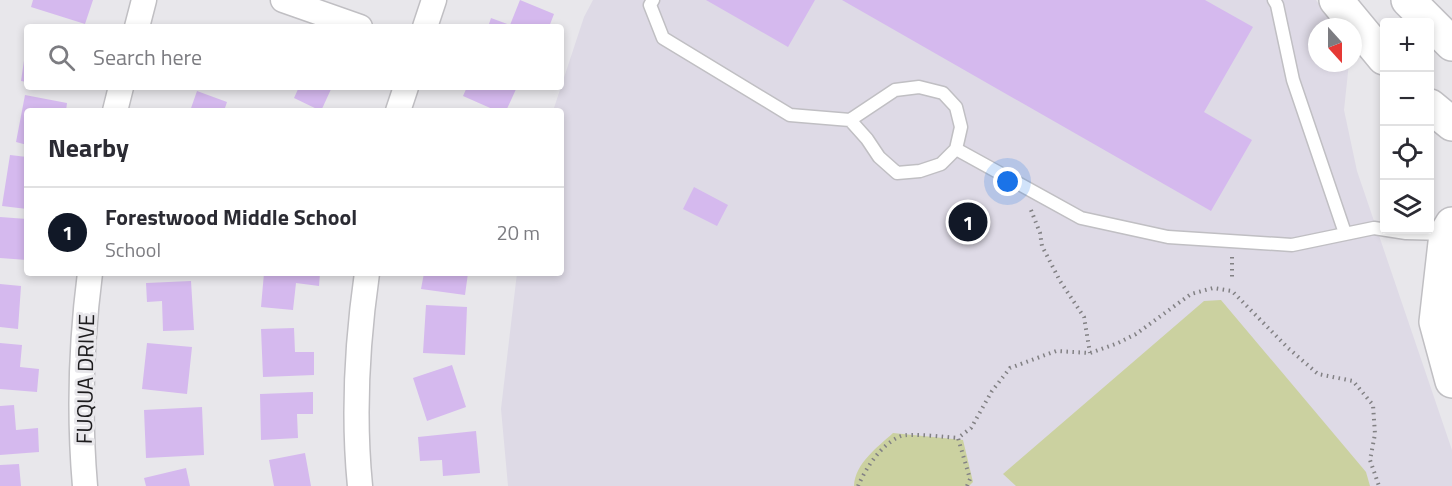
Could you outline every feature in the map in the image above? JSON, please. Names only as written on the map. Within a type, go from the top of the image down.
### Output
[{"type":"main road","points":[[1336,0],[1380,53]]},
{"type":"main road","points":[[1408,0],[1452,44]]},
{"type":"main road","points":[[1434,109],[1452,124]]},
{"type":"main road","points":[[1449,229],[1436,322],[1452,381]]},
{"type":"street","points":[[138,24],[144,0]]},
{"type":"street","points":[[283,0],[351,24]]},
{"type":"street","points":[[426,24],[434,0]]},
{"type":"street","points":[[116,108],[120,90]]},
{"type":"street","points":[[399,108],[405,90]]},
{"type":"street","name":"FUQUA DRIVE","points":[[85,486],[82,399],[90,276]]},
{"type":"street","points":[[360,486],[356,446],[360,334],[367,276]]},
{"type":"lane","points":[[653,0],[650,5],[663,38],[790,115],[850,120],[895,90],[919,87],[943,93],[956,107],[962,127],[956,149],[941,164],[920,171],[897,173],[879,157],[850,120]]},
{"type":"lane","points":[[1274,0],[1293,80],[1345,234]]},
{"type":"lane","points":[[956,149],[1081,218],[1168,237],[1292,245],[1374,228],[1406,233],[1449,229]]},
{"type":"path","points":[[1025,205],[1032,212],[1042,246],[1060,282],[1084,316],[1090,353]]},
{"type":"path","points":[[1231,253],[1232,277]]},
{"type":"path","points":[[858,486],[867,467],[888,445],[902,436],[958,438],[971,428],[992,391],[1010,368],[1056,351],[1090,353],[1136,334],[1191,294],[1213,288],[1232,291],[1288,348],[1318,374],[1353,381],[1373,405],[1375,434],[1370,460],[1379,486]]},
{"type":"path","points":[[958,438],[970,478],[967,486]]},
{"type":"shaded area","points":[[593,0],[1316,0],[1329,18],[1308,18],[1308,72],[1348,72],[1344,110],[1357,171],[1452,450],[1452,486],[508,486],[501,409],[517,276],[564,276],[564,108],[554,108],[560,90],[564,90],[564,78],[584,17]]},
{"type":"green space","points":[[1221,300],[1366,472],[1370,486],[1016,486],[1003,474],[1204,301]]},
{"type":"green space","points":[[893,433],[963,440],[973,482],[969,486],[854,486],[858,470],[863,463]]},
{"type":"building","points":[[33,0],[93,0],[85,24],[31,7]]},
{"type":"building","points":[[520,0],[554,14],[550,24],[510,24]]},
{"type":"building","points":[[706,0],[815,0],[788,47]]},
{"type":"building","points":[[842,0],[1205,0],[1253,27],[1204,112],[1252,140],[1211,211]]},
{"type":"building","points":[[491,18],[507,24],[489,24]]},
{"type":"building","points":[[24,61],[24,82],[21,81]]},
{"type":"building","points":[[298,90],[331,90],[322,108],[315,108],[294,98]]},
{"type":"building","points":[[466,90],[516,90],[507,108],[490,108],[463,96]]},
{"type":"building","points":[[197,91],[227,102],[225,108],[191,108]]},
{"type":"building","points":[[25,95],[67,103],[66,108],[24,108],[24,144],[16,142]]},
{"type":"building","points":[[10,155],[24,157],[24,209],[2,206]]},
{"type":"building","points":[[694,187],[728,205],[717,226],[683,209]]},
{"type":"building","points":[[0,217],[24,219],[24,260],[0,258]]},
{"type":"building","points":[[264,276],[320,276],[319,286],[296,283],[293,310],[261,307]]},
{"type":"building","points":[[423,276],[468,276],[465,295],[421,289]]},
{"type":"building","points":[[191,281],[194,330],[163,331],[162,301],[147,302],[146,283]]},
{"type":"building","points":[[0,284],[21,286],[18,329],[0,327]]},
{"type":"building","points":[[426,305],[467,307],[465,355],[423,353]]},
{"type":"building","points":[[294,328],[295,352],[314,352],[314,375],[263,377],[261,329]]},
{"type":"building","points":[[0,343],[22,345],[20,367],[39,369],[37,392],[0,389]]},
{"type":"building","points":[[147,343],[192,347],[187,394],[142,389]]},
{"type":"building","points":[[452,365],[466,407],[427,421],[413,378]]},
{"type":"building","points":[[313,392],[313,414],[297,414],[298,438],[261,440],[260,394]]},
{"type":"building","points":[[14,405],[16,430],[38,428],[39,452],[0,455],[0,406]]},
{"type":"building","points":[[202,407],[204,455],[146,458],[144,410]]},
{"type":"building","points":[[476,431],[480,473],[443,476],[442,460],[420,461],[418,437]]},
{"type":"building","points":[[305,453],[311,486],[274,486],[269,460]]},
{"type":"building","points":[[19,464],[21,486],[0,486],[0,465]]},
{"type":"building","points":[[186,468],[190,486],[146,486],[144,478]]},
{"type":"place","name":"Forestwood Middle School","points":[[968,222]]}]
